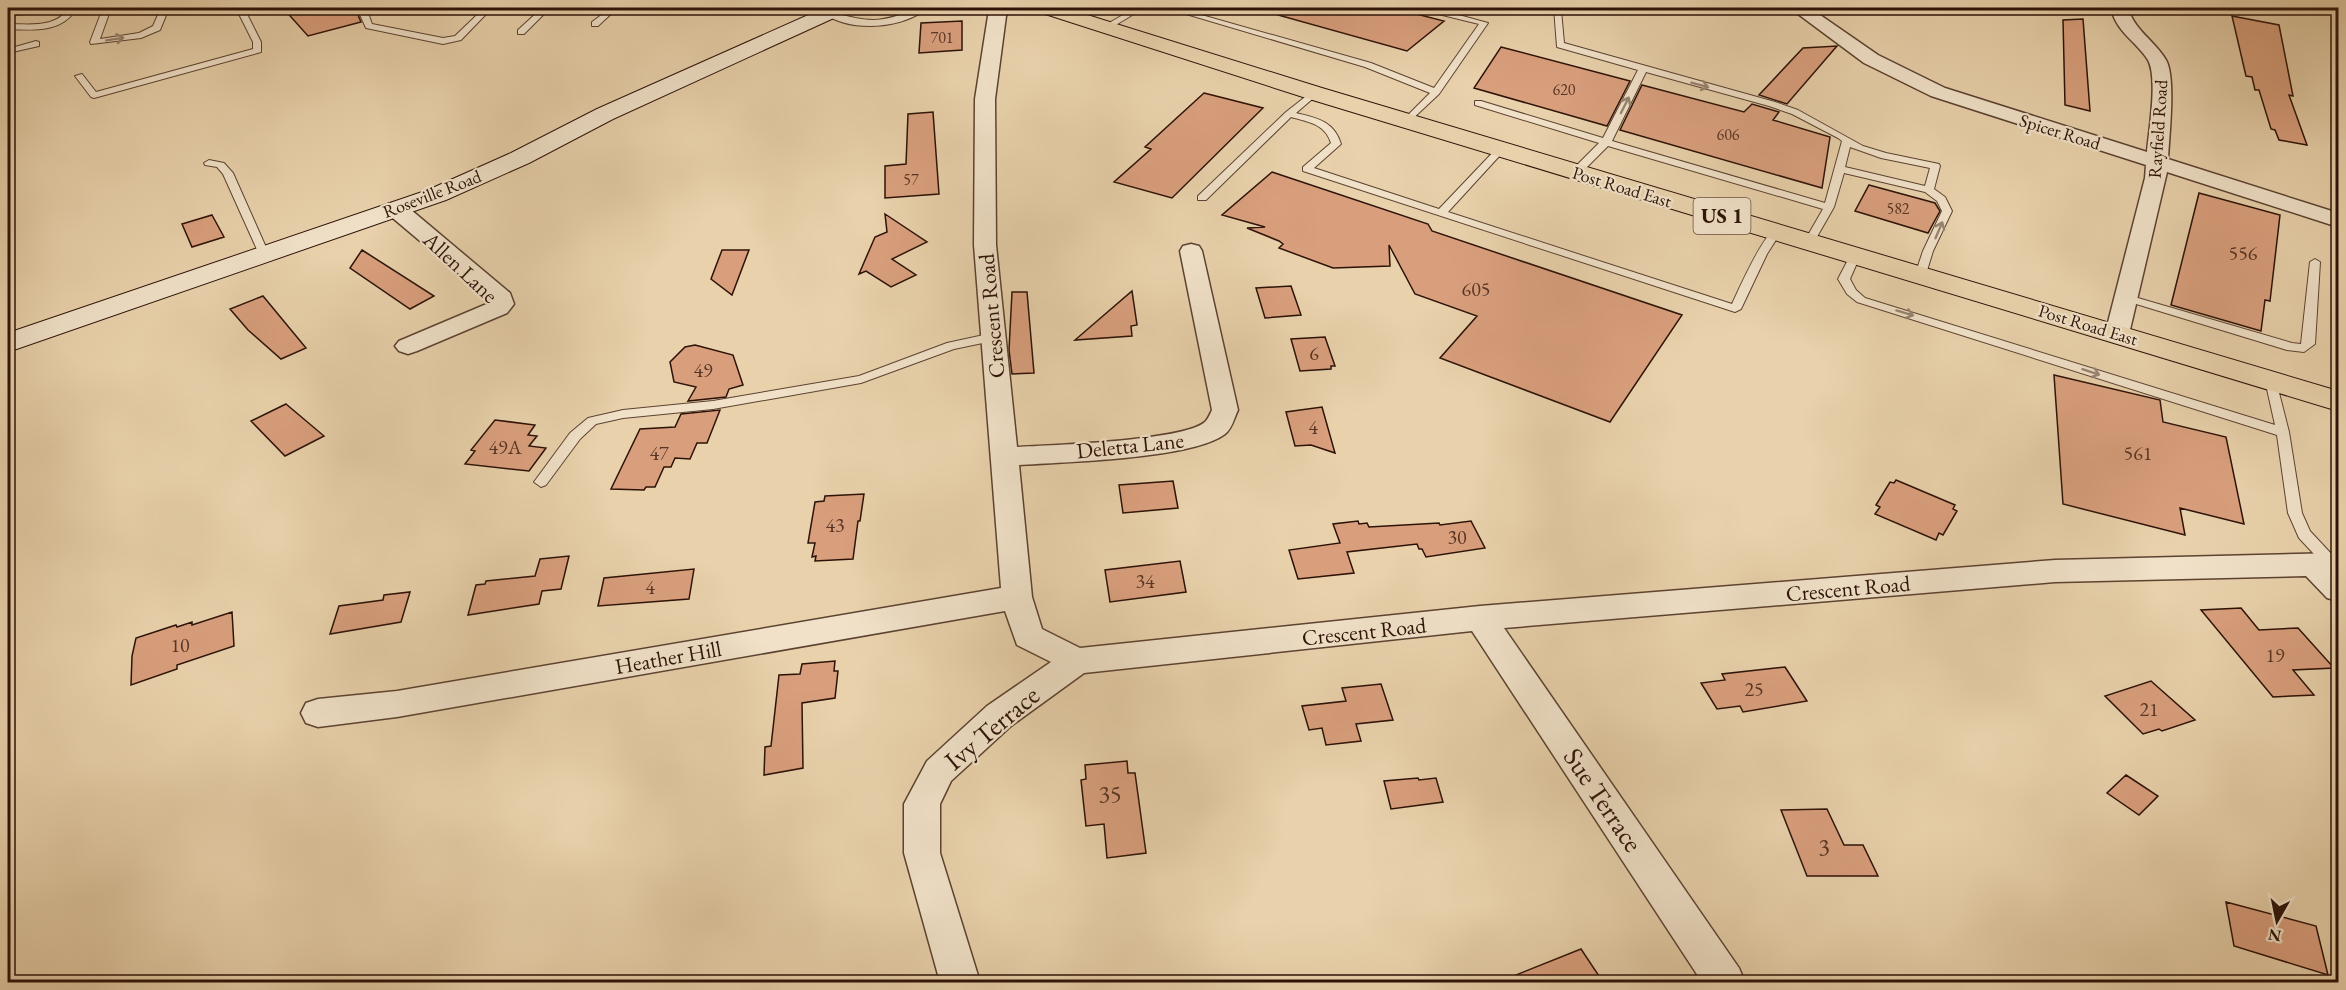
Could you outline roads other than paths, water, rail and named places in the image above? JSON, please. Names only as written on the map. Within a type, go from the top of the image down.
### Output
[{"type":"main road","name":"Post Road East","points":[[1046,8],[1575,173],[2338,401]]},
{"type":"street","name":"Crescent Road","points":[[1002,8],[997,16],[985,99],[985,245],[1017,597],[1028,636],[1077,661],[1480,618],[2055,571],[2330,570]]},
{"type":"street","name":"Spicer Road","points":[[1799,8],[1871,59],[1962,102],[2156,160],[2338,220]]},
{"type":"street","name":"Rayfield Road","points":[[2117,334],[2157,178],[2156,160],[2162,72],[2151,50],[2124,24],[2120,8]]},
{"type":"street","name":"Roseville Road","points":[[8,343],[396,209],[475,179],[605,114],[834,10]]},
{"type":"street","name":"Allen Lane","points":[[396,209],[502,298],[502,304],[498,308],[408,346]]},
{"type":"street","name":"Deletta Lane","points":[[1004,457],[1164,443],[1197,437],[1217,427],[1225,410],[1191,251]]},
{"type":"street","name":"Heather Hill","points":[[318,713],[397,704],[1017,597]]},
{"type":"street","name":"Sue Terrace","points":[[1480,618],[1725,982]]},
{"type":"street","name":"Ivy Terrace","points":[[960,982],[922,852],[922,804],[939,771],[999,716],[1077,661]]},
{"type":"lane","points":[[107,8],[94,42],[141,35],[158,28],[165,8]]},
{"type":"lane","points":[[79,76],[94,96],[258,50],[257,42],[240,8]]},
{"type":"lane","points":[[522,33],[546,8]]},
{"type":"lane","points":[[595,24],[608,13],[605,8]]},
{"type":"lane","points":[[834,10],[855,23],[868,25],[889,22],[924,8]]},
{"type":"lane","points":[[1106,27],[1140,8]]},
{"type":"lane","points":[[1170,8],[1368,65],[1436,92]]},
{"type":"lane","points":[[1407,121],[1436,92],[1484,23],[1425,8]]},
{"type":"lane","points":[[8,13],[72,9],[69,16],[57,24],[8,27]]},
{"type":"lane","points":[[362,9],[449,9],[487,9],[458,38],[443,41],[369,26],[362,9]]},
{"type":"lane","points":[[1557,10],[1560,45],[1795,112],[1841,136],[1846,142],[1875,152],[1935,166],[1929,190]]},
{"type":"lane","points":[[8,51],[36,44]]},
{"type":"lane","points":[[1575,173],[1606,142],[1643,69]]},
{"type":"lane","points":[[1202,198],[1314,93]]},
{"type":"lane","points":[[1478,103],[1829,207]]},
{"type":"lane","points":[[1289,114],[1326,125],[1334,132],[1336,144],[1307,169],[1735,309],[1762,254],[1776,232]]},
{"type":"lane","points":[[1809,242],[1829,207],[1846,142]]},
{"type":"lane","points":[[1441,213],[1500,150]]},
{"type":"lane","points":[[209,163],[220,165],[228,173],[264,254]]},
{"type":"lane","points":[[1840,169],[1929,190],[1941,199],[1947,211],[1928,251],[1921,275]]},
{"type":"lane","points":[[1855,256],[1845,279],[1851,292],[1861,300],[2283,432]]},
{"type":"lane","points":[[2127,298],[2291,347],[2304,348],[2309,344],[2315,262]]},
{"type":"lane","points":[[542,482],[574,436],[592,421],[622,414],[713,405],[853,381],[951,346],[993,337]]},
{"type":"lane","points":[[2271,380],[2283,432],[2295,513],[2304,534],[2330,570]]}]
